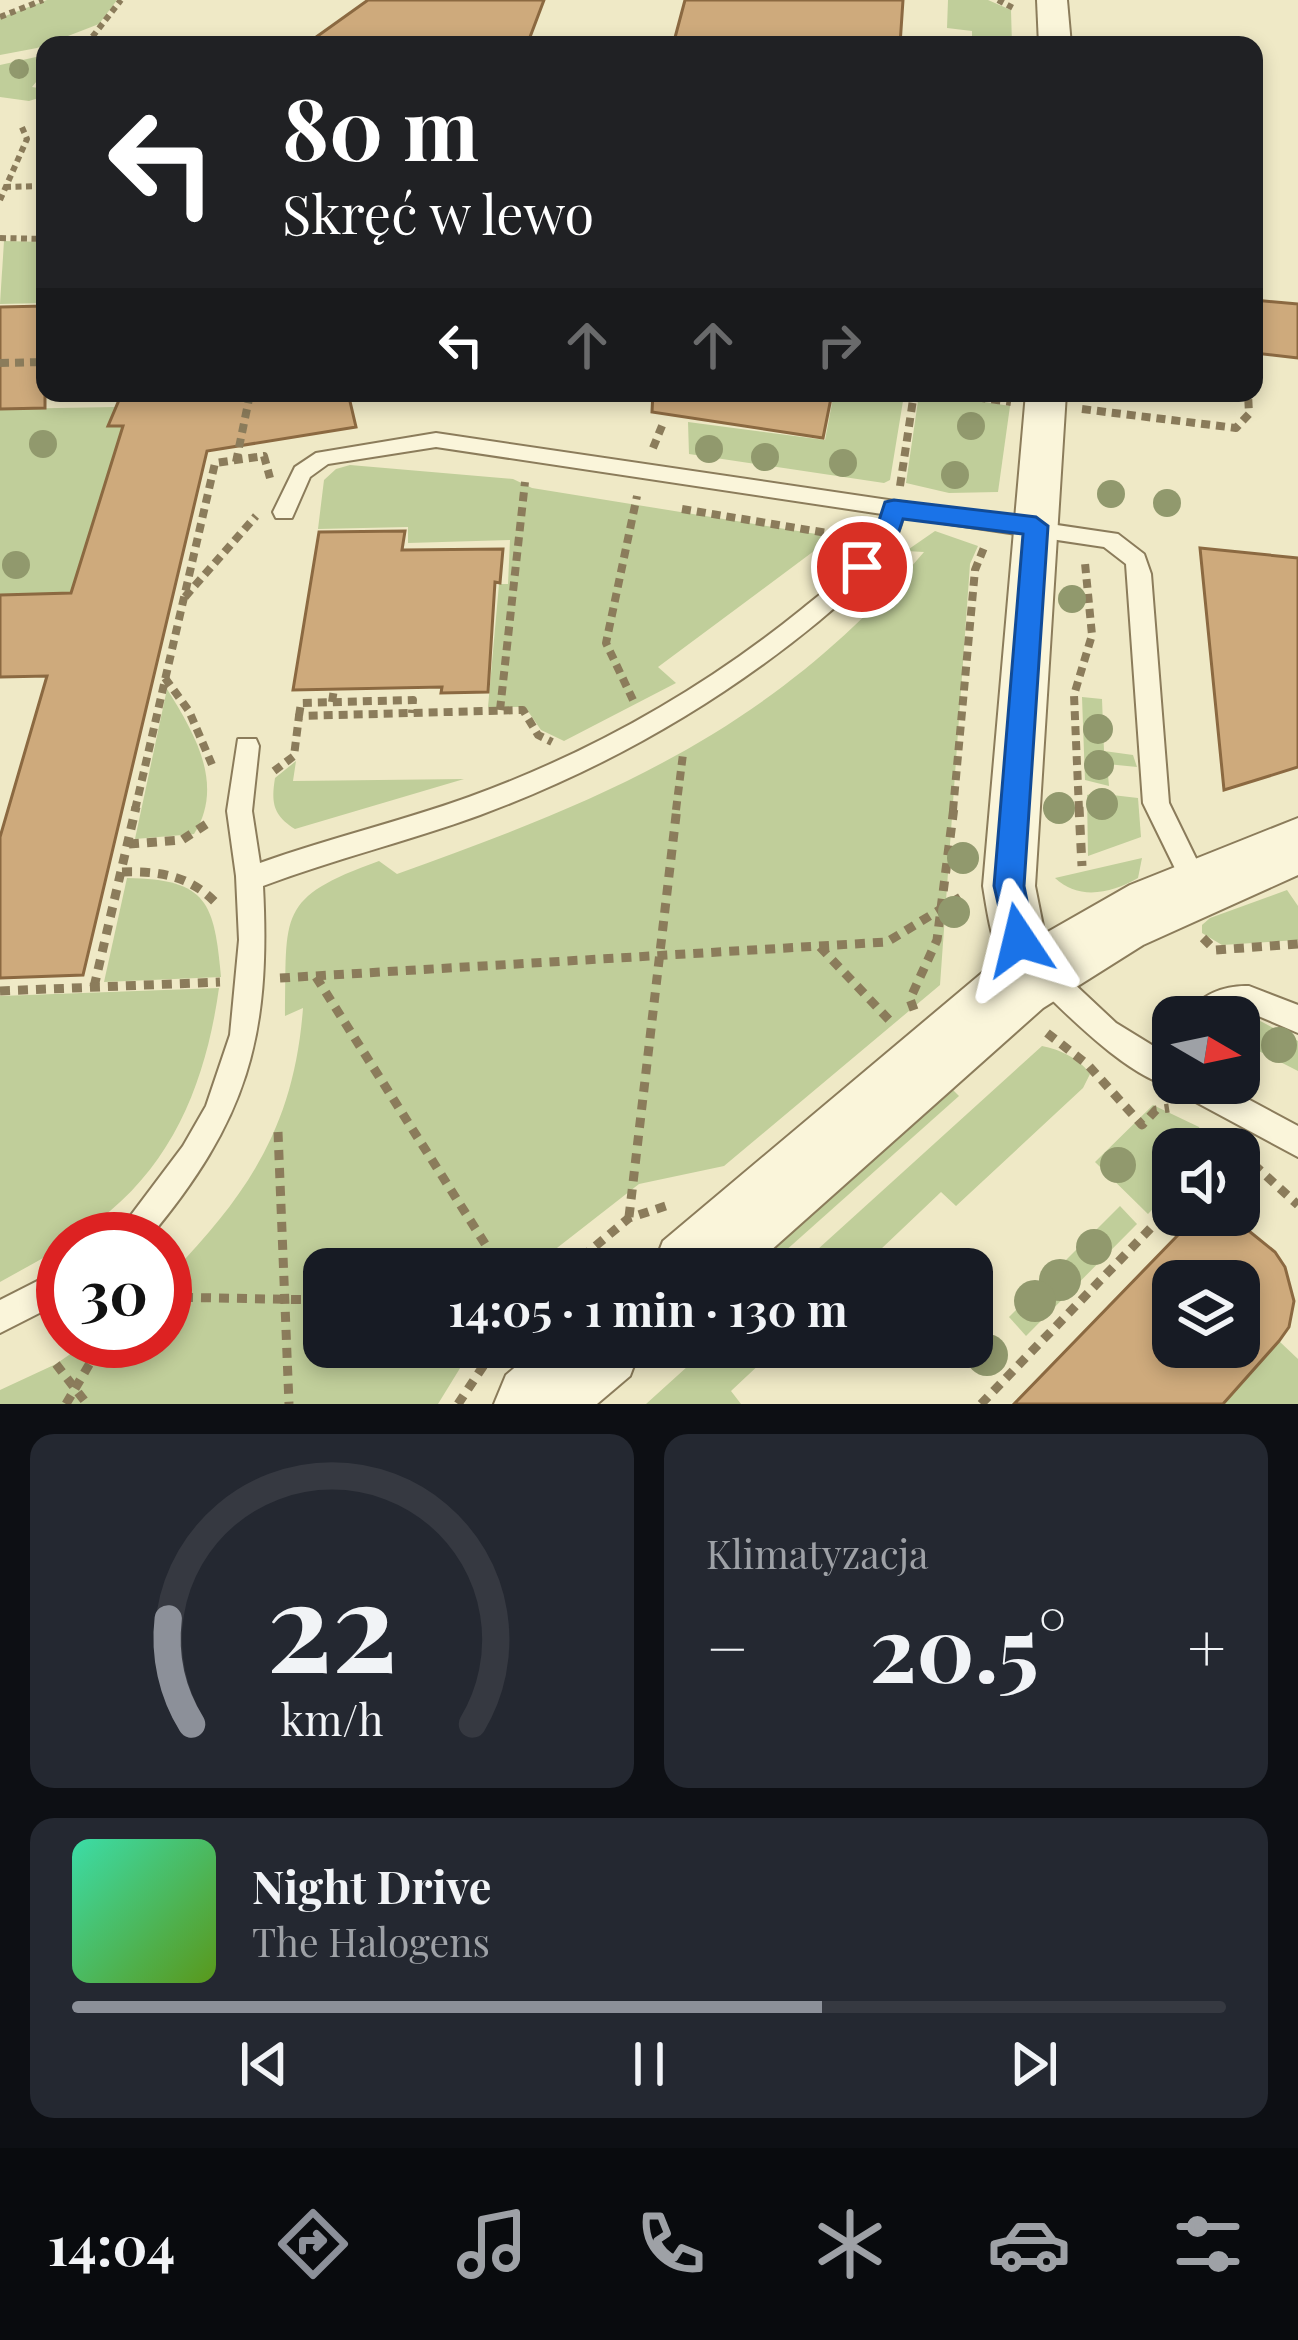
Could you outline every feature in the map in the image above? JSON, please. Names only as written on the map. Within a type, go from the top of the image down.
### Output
[{"type":"street","points":[[1052,0],[1054,36]]},
{"type":"street","points":[[1040,970],[1019,940],[1009,886],[1060,530],[1044,402]]},
{"type":"street","points":[[716,1248],[1040,970],[1123,918],[1198,910],[1298,846]]},
{"type":"street","points":[[535,1404],[577,1368]]},
{"type":"lane","points":[[277,506],[302,472],[322,458],[436,440],[1060,530],[1124,547],[1136,560],[1156,802],[1198,910]]},
{"type":"lane","points":[[250,879],[485,802],[637,734],[782,638],[838,591],[884,542],[894,508]]},
{"type":"lane","points":[[153,1212],[178,1184],[208,1136],[250,1024],[258,976],[250,879],[239,818],[247,746]]},
{"type":"lane","points":[[1040,970],[1074,1007],[1152,1052]]},
{"type":"lane","points":[[1260,1000],[1298,1020]]},
{"type":"lane","points":[[1228,1104],[1298,1142]]},
{"type":"lane","points":[[0,1317],[36,1298]]},
{"type":"path","points":[[0,17],[43,0]]},
{"type":"path","points":[[93,36],[121,0]]},
{"type":"path","points":[[998,0],[1015,9]]},
{"type":"path","points":[[0,200],[27,139],[21,125]]},
{"type":"path","points":[[5,188],[36,186]]},
{"type":"path","points":[[0,238],[36,238]]},
{"type":"path","points":[[0,363],[36,362]]},
{"type":"path","points":[[236,462],[248,402]]},
{"type":"path","points":[[894,508],[912,402]]},
{"type":"path","points":[[1058,402],[1098,413],[1236,428],[1249,414],[1248,402]]},
{"type":"path","points":[[638,710],[606,643],[636,501],[664,421]]},
{"type":"path","points":[[94,987],[215,463],[264,456],[274,490]]},
{"type":"path","points":[[500,710],[523,481],[545,485]]},
{"type":"path","points":[[613,497],[884,542]]},
{"type":"path","points":[[185,597],[277,506]]},
{"type":"path","points":[[1060,530],[1092,635],[1074,695],[1082,866]]},
{"type":"path","points":[[919,1023],[910,999],[937,940],[945,904],[975,570],[986,546],[971,536]]},
{"type":"path","points":[[165,678],[189,710],[214,769]]},
{"type":"path","points":[[332,702],[334,689]]},
{"type":"path","points":[[265,788],[274,771],[294,756],[302,703],[413,700],[412,712]]},
{"type":"path","points":[[299,716],[523,710],[538,735],[555,743]]},
{"type":"path","points":[[629,1218],[683,754]]},
{"type":"path","points":[[122,872],[176,874],[214,898],[221,913]]},
{"type":"path","points":[[0,992],[887,942],[966,895]]},
{"type":"path","points":[[1198,910],[1215,950],[1298,944]]},
{"type":"path","points":[[819,946],[904,1035]]},
{"type":"path","points":[[225,961],[258,976],[277,1000]]},
{"type":"path","points":[[223,1001],[258,976]]},
{"type":"path","points":[[316,976],[488,1248]]},
{"type":"path","points":[[278,1132],[289,1404]]},
{"type":"path","points":[[1260,1170],[1298,1205]]},
{"type":"path","points":[[593,1248],[629,1218],[692,1194]]},
{"type":"path","points":[[981,1404],[1152,1227]]},
{"type":"path","points":[[192,1297],[303,1299]]},
{"type":"path","points":[[59,1368],[86,1404]]},
{"type":"path","points":[[65,1404],[87,1368]]},
{"type":"path","points":[[458,1404],[482,1368]]},
{"type":"green space","points":[[47,0],[117,0],[99,24],[68,36],[36,36],[36,48],[0,55],[0,18]]},
{"type":"green space","points":[[948,0],[988,0],[1011,10],[1012,36],[972,36],[972,31],[947,28]]},
{"type":"green space","points":[[36,57],[32,87],[36,99],[0,97],[0,65]]},
{"type":"green space","points":[[4,241],[36,242],[36,303],[0,304]]},
{"type":"green space","points":[[832,402],[903,402],[890,480],[884,483],[689,454],[688,422],[825,440]]},
{"type":"green space","points":[[918,402],[1010,406],[998,492],[949,493],[906,483]]},
{"type":"green space","points":[[116,407],[123,426],[71,593],[0,595],[0,409]]},
{"type":"green space","points":[[350,465],[513,479],[532,488],[860,541],[842,562],[818,548],[658,667],[676,683],[564,741],[541,730],[525,707],[488,707],[499,584],[508,584],[510,540],[408,543],[408,527],[318,529],[324,480]]},
{"type":"green space","points":[[935,531],[978,546],[970,564],[940,985],[724,1166],[639,1184],[557,1248],[303,1248],[303,1368],[460,1368],[438,1404],[0,1404],[0,1390],[47,1368],[192,1368],[192,1251],[261,1158],[289,1089],[303,1008],[285,1016],[286,954],[294,914],[305,899],[321,886],[379,861],[397,874],[475,846],[548,817],[684,751],[747,712],[867,614],[924,552],[906,551]]},
{"type":"green space","points":[[167,689],[203,760],[207,797],[203,816],[194,834],[135,839]]},
{"type":"green space","points":[[1082,697],[1102,699],[1104,751],[1133,755],[1137,767],[1107,764],[1109,786],[1085,780]]},
{"type":"green space","points":[[296,761],[293,781],[464,779],[295,829],[278,813],[273,795],[275,778]]},
{"type":"green space","points":[[1087,795],[1138,798],[1141,837],[1088,856]]},
{"type":"green space","points":[[1142,858],[1138,878],[1107,891],[1074,890],[1055,878]]},
{"type":"green space","points":[[127,878],[175,883],[202,900],[215,930],[221,977],[104,982]]},
{"type":"green space","points":[[1287,890],[1298,906],[1298,940],[1222,945],[1202,933],[1202,925],[1210,918]]},
{"type":"green space","points":[[219,988],[197,1081],[154,1164],[108,1212],[36,1212],[36,1262],[0,1282],[0,996]]},
{"type":"green space","points":[[1260,1021],[1298,1041],[1298,1071],[1260,1052]]},
{"type":"green space","points":[[1042,1046],[1069,1056],[1090,1074],[1083,1088],[956,1206],[941,1192],[882,1248],[819,1248]]},
{"type":"green space","points":[[950,1087],[959,1096],[789,1248],[767,1248]]},
{"type":"green space","points":[[1153,1105],[1199,1128],[1152,1128],[1152,1210],[1148,1214],[1095,1162]]},
{"type":"green space","points":[[1120,1206],[1137,1224],[1026,1336],[1009,1317]]},
{"type":"green space","points":[[1279,1341],[1298,1359],[1298,1404],[1223,1404],[1260,1368]]},
{"type":"green space","points":[[686,1368],[756,1368],[731,1391],[741,1404],[646,1404]]},
{"type":"building","points":[[368,0],[544,0],[530,36],[318,36]]},
{"type":"building","points":[[685,0],[903,0],[901,36],[675,36]]},
{"type":"building","points":[[1263,301],[1298,304],[1298,358],[1263,354]]},
{"type":"building","points":[[36,306],[36,402],[45,402],[45,408],[0,409],[0,307]]},
{"type":"building","points":[[118,402],[350,402],[356,427],[207,451],[83,975],[0,978],[0,837],[47,676],[0,677],[0,595],[71,593],[123,426],[108,426]]},
{"type":"building","points":[[653,402],[830,402],[823,438],[652,412]]},
{"type":"building","points":[[405,531],[402,550],[503,549],[500,583],[495,582],[488,692],[441,693],[442,687],[293,690],[319,532]]},
{"type":"building","points":[[1200,548],[1298,558],[1298,767],[1224,790]]},
{"type":"building","points":[[1177,1236],[1255,1236],[1285,1267],[1294,1301],[1289,1327],[1260,1362],[1260,1260],[1154,1260]]},
{"type":"building","points":[[1152,1262],[1152,1368],[1255,1368],[1223,1404],[1014,1404]]},
{"type":"route","points":[[862,567],[884,542],[894,508],[1036,526],[1009,886],[1019,940]]}]
